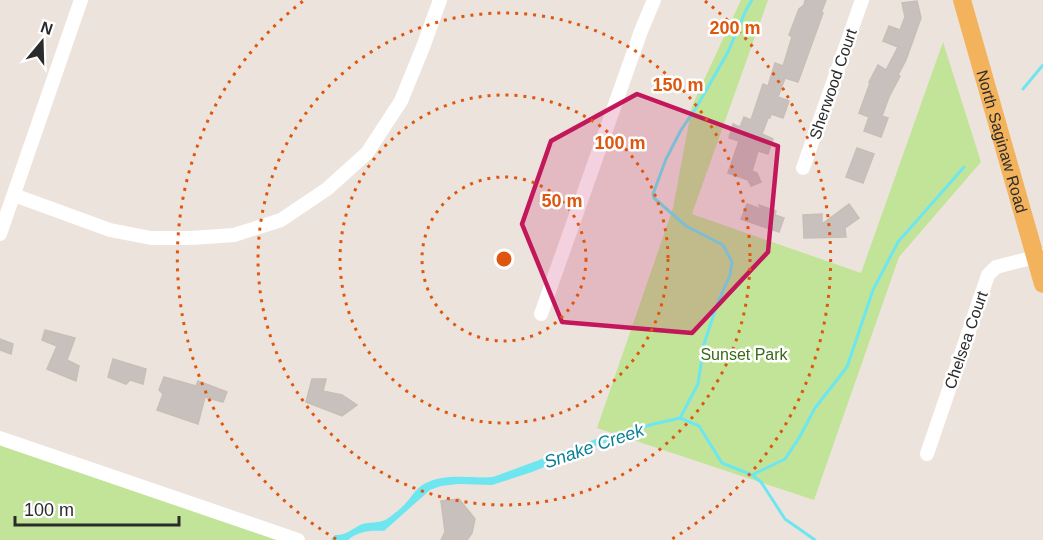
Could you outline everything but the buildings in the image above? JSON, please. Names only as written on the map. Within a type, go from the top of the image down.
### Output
[{"type":"main road","name":"North Saginaw Road","points":[[962,0],[1039,256],[1043,284]]},
{"type":"street","points":[[0,234],[81,0]]},
{"type":"street","points":[[14,195],[110,230],[152,238],[234,235],[280,220],[327,189],[367,153],[401,101],[440,0]]},
{"type":"street","points":[[541,314],[641,30],[654,0]]},
{"type":"street","name":"Sherwood Court","points":[[803,168],[862,0]]},
{"type":"street","name":"Chelsea Court","points":[[927,454],[988,275],[996,267],[1039,256]]},
{"type":"street","points":[[0,438],[298,540]]},
{"type":"highlighted area","points":[[637,94],[778,146],[768,252],[692,333],[562,322],[522,224],[551,141]]},
{"type":"green space","name":"Sunset Park","points":[[741,0],[768,0],[692,214],[861,273],[943,42],[981,162],[899,257],[814,500],[597,428],[673,208],[692,106]]},
{"type":"green space","points":[[0,445],[280,540],[0,540]]},
{"type":"water","points":[[607,435],[611,442],[492,485],[458,484],[430,490],[384,531],[365,532],[348,540],[331,540],[335,535],[345,533],[360,525],[387,519],[405,504],[418,488],[432,480],[449,477],[493,477]]},
{"type":"waterway","points":[[680,418],[698,384],[704,344],[730,275],[732,262],[723,245],[686,226],[654,198],[653,194],[666,159],[728,52],[752,0]]},
{"type":"waterway","points":[[1023,89],[1043,65]]},
{"type":"waterway","points":[[752,475],[785,459],[815,408],[847,367],[873,290],[898,242],[964,167]]},
{"type":"waterway","name":"Snake Creek","points":[[606,440],[650,425],[680,418],[699,426],[722,463],[752,475],[761,482],[785,519],[815,540]]}]
